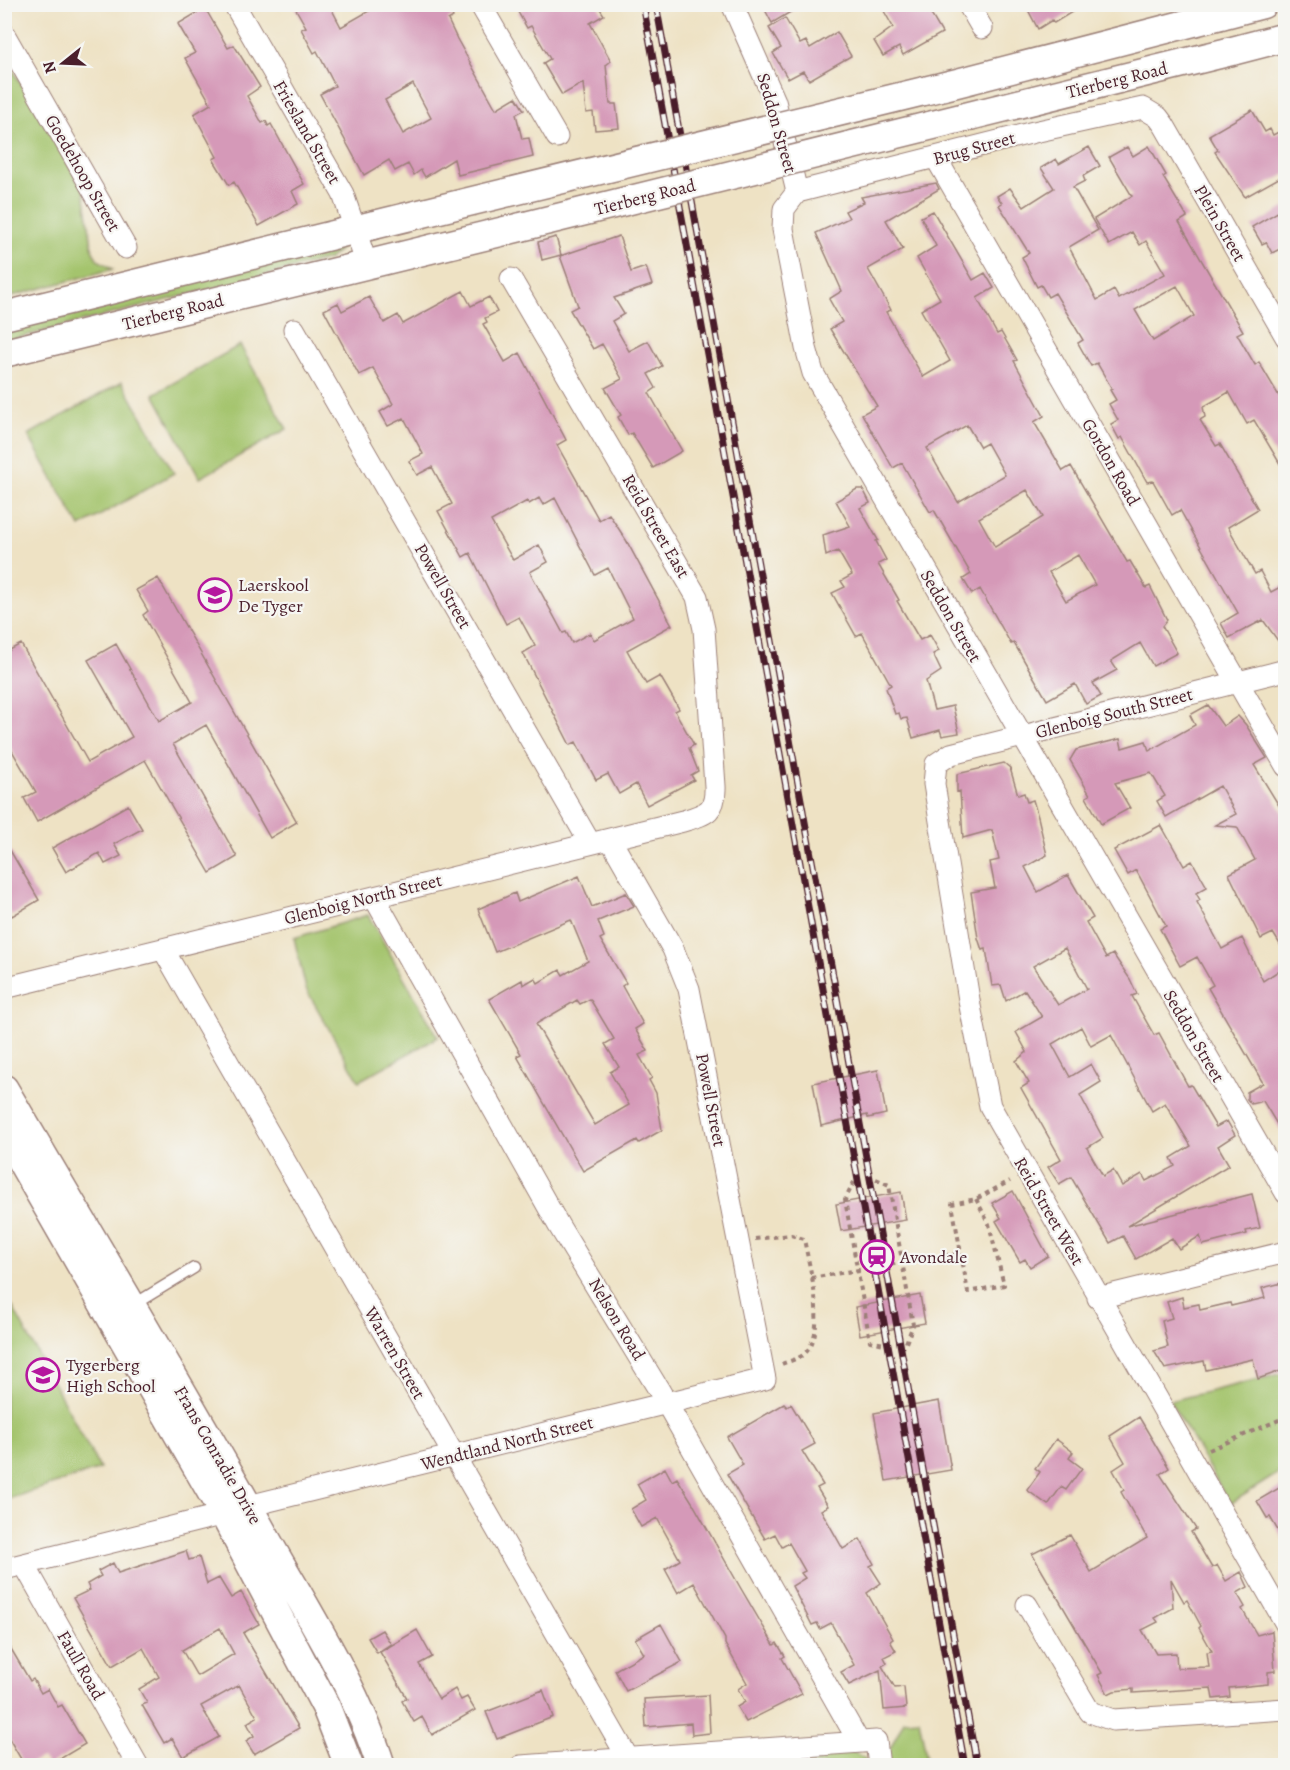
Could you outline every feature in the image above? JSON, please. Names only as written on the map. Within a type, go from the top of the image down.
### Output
[{"type":"main road","name":"Tierberg Road","points":[[4,316],[957,83],[1263,4]]},
{"type":"main road","name":"Tierberg Road","points":[[4,353],[1286,37]]},
{"type":"main road","name":"Frans Conradie Drive","points":[[4,1089],[133,1305],[236,1510],[326,1707],[349,1766]]},
{"type":"main road","name":"Frans Conradie Drive","points":[[4,1131],[236,1510],[336,1664],[373,1741],[381,1766]]},
{"type":"street","name":"Friesland Street","points":[[234,4],[343,194],[365,227],[376,262]]},
{"type":"street","points":[[480,4],[556,137]]},
{"type":"street","name":"Seddon Street","points":[[732,4],[775,100],[797,192],[784,209],[783,229],[813,373],[1020,736],[1286,1193]]},
{"type":"street","points":[[968,4],[982,28]]},
{"type":"street","name":"Goedehoop Street","points":[[4,34],[126,248]]},
{"type":"street","name":"Brug Street","points":[[797,192],[1136,108],[1150,112]]},
{"type":"street","name":"Plein Street","points":[[1150,112],[1164,125],[1286,337]]},
{"type":"street","name":"Gordon Road","points":[[936,158],[1286,766]]},
{"type":"street","name":"Reid Street East","points":[[511,279],[697,597],[704,628],[715,800]]},
{"type":"street","name":"Powell Street","points":[[294,330],[600,841],[673,949],[689,989],[740,1240],[772,1372]]},
{"type":"street","name":"Glenboig South Street","points":[[942,758],[1020,736],[1286,670]]},
{"type":"street","name":"Reid Street West","points":[[942,758],[936,764],[934,784],[970,1006],[990,1106],[1286,1624]]},
{"type":"street","name":"Glenboig North Street","points":[[4,988],[702,816],[715,800]]},
{"type":"street","name":"Nelson Road","points":[[374,897],[559,1226],[868,1741]]},
{"type":"street","name":"Warren Street","points":[[163,949],[628,1758]]},
{"type":"street","points":[[1098,1298],[1286,1252]]},
{"type":"street","name":"Wendtland North Street","points":[[14,1567],[667,1403],[772,1372]]},
{"type":"street","name":"Faull Road","points":[[14,1567],[138,1766]]},
{"type":"street","points":[[1027,1605],[1089,1712],[1096,1717],[1113,1720],[1286,1709]]},
{"type":"street","points":[[520,1766],[868,1741],[879,1766]]},
{"type":"lane","points":[[133,1305],[194,1268]]},
{"type":"path","points":[[976,1199],[989,1224],[1004,1285],[968,1292],[951,1204],[976,1199],[1017,1178]]},
{"type":"path","points":[[876,1179],[889,1185],[904,1262],[913,1325],[906,1343]]},
{"type":"path","points":[[855,1182],[845,1200],[870,1341],[884,1344]]},
{"type":"path","points":[[740,1240],[798,1236],[804,1239],[818,1314],[810,1346],[803,1355],[772,1372]]},
{"type":"path","points":[[811,1278],[960,1253]]},
{"type":"path","points":[[1200,1454],[1286,1417]]},
{"type":"green space","points":[[4,55],[84,191],[93,252],[98,260],[113,269],[5,298]]},
{"type":"green space","points":[[339,246],[340,249],[329,259],[5,341],[4,329]]},
{"type":"green space","points":[[240,345],[287,429],[200,478],[154,394]]},
{"type":"green space","points":[[122,382],[174,473],[80,527],[28,435]]},
{"type":"green space","points":[[368,915],[438,1037],[359,1081],[306,989],[294,938]]},
{"type":"green space","points":[[5,1293],[100,1469],[4,1500]]},
{"type":"green space","points":[[1285,1373],[1285,1469],[1230,1504],[1170,1401]]},
{"type":"green space","points":[[919,1719],[928,1765],[889,1765],[889,1751],[904,1720]]},
{"type":"green space","points":[[854,1752],[864,1758],[869,1765],[752,1765],[751,1757]]},
{"type":"building","points":[[293,4],[329,4],[341,27],[381,4],[446,4],[453,17],[448,20],[457,39],[496,109],[516,97],[524,110],[516,114],[522,139],[529,138],[533,157],[458,175],[454,159],[425,177],[421,170],[414,175],[408,164],[395,171],[389,160],[364,175],[320,94],[335,86],[317,51],[314,53],[301,29],[306,27]],"holes":[[[413,84],[431,118],[403,134],[385,100]]]},
{"type":"building","points":[[531,4],[597,4],[604,15],[590,23],[611,61],[606,65],[610,104],[616,104],[619,128],[595,130],[593,112],[586,113],[583,83],[562,95],[543,63],[550,59],[531,26],[527,28],[518,12]]},
{"type":"building","points":[[762,4],[804,4],[772,23]]},
{"type":"building","points":[[880,4],[925,4],[942,33],[903,55],[899,47],[883,56],[874,41],[893,27]]},
{"type":"building","points":[[1025,4],[1085,4],[1054,23],[1052,20],[1038,29]]},
{"type":"building","points":[[205,8],[228,48],[234,45],[260,87],[247,96],[262,123],[266,121],[268,126],[271,124],[304,184],[292,191],[298,204],[259,226],[234,182],[229,185],[213,159],[217,157],[194,114],[211,104],[185,58],[195,53],[178,24]]},
{"type":"building","points":[[785,18],[800,44],[806,41],[810,48],[837,32],[851,56],[809,80],[803,71],[788,79],[773,53],[781,48],[769,28]]},
{"type":"building","points":[[1252,110],[1265,132],[1270,129],[1273,135],[1286,128],[1286,174],[1245,197],[1215,152],[1218,150],[1209,135]]},
{"type":"building","points":[[1149,146],[1166,175],[1163,177],[1187,217],[1179,222],[1243,331],[1237,334],[1255,365],[1259,362],[1286,408],[1286,474],[1254,420],[1247,424],[1229,392],[1203,407],[1205,417],[1200,420],[1216,446],[1220,444],[1258,509],[1228,527],[1255,574],[1260,571],[1271,592],[1286,584],[1286,652],[1263,620],[1229,638],[1221,623],[1238,613],[1180,510],[1172,515],[1153,481],[1147,482],[1122,437],[1119,439],[1111,424],[1118,420],[1109,404],[1116,400],[1110,390],[1112,389],[1097,363],[1091,366],[1078,343],[1083,340],[1055,293],[1048,297],[1041,285],[1037,287],[1022,257],[1029,253],[999,205],[1002,203],[997,196],[1010,188],[1024,207],[1054,188],[1041,168],[1056,159],[1059,164],[1089,147],[1100,166],[1083,176],[1085,181],[1073,187],[1098,230],[1069,247],[1097,300],[1114,290],[1119,299],[1165,274],[1146,241],[1140,245],[1132,232],[1109,245],[1094,219],[1132,196],[1109,157],[1127,147],[1133,156]],"holes":[[[1177,286],[1194,316],[1153,341],[1135,310]]]},
{"type":"building","points":[[936,183],[939,189],[886,220],[903,249],[868,269],[891,310],[886,312],[923,377],[950,361],[921,310],[940,299],[917,258],[936,246],[921,217],[933,211],[973,280],[985,273],[994,288],[977,298],[997,334],[1001,332],[1017,360],[1014,361],[1044,416],[1034,422],[1063,471],[1071,466],[1127,562],[1130,561],[1146,588],[1150,586],[1167,620],[1162,626],[1177,653],[1153,666],[1140,643],[1111,661],[1117,670],[1093,683],[1101,696],[1086,704],[1075,684],[1047,700],[1014,643],[1011,644],[980,589],[972,594],[963,579],[971,574],[934,510],[930,512],[902,463],[893,468],[862,414],[877,406],[830,329],[842,322],[829,299],[842,291],[816,233],[849,218],[845,211],[864,202],[861,197]],"holes":[[[967,425],[980,447],[987,443],[1005,475],[958,502],[927,448]],[[1027,490],[1043,517],[995,547],[979,518]],[[1078,555],[1095,585],[1066,601],[1049,572]]]},
{"type":"building","points":[[1286,207],[1286,246],[1272,253],[1266,242],[1262,244],[1252,227]]},
{"type":"building","points":[[619,236],[631,272],[646,267],[652,285],[614,298],[624,314],[612,321],[629,351],[648,341],[662,366],[648,374],[656,388],[649,393],[682,451],[653,468],[632,433],[628,435],[618,417],[621,415],[605,388],[622,379],[602,344],[593,349],[570,310],[578,306],[560,256]]},
{"type":"building","points":[[556,237],[561,255],[542,260],[538,242]]},
{"type":"building","points":[[463,291],[471,306],[489,297],[497,312],[485,318],[487,322],[483,324],[505,362],[520,353],[566,440],[557,445],[599,520],[609,514],[626,540],[672,625],[627,650],[646,684],[660,676],[679,709],[675,711],[694,745],[689,748],[698,771],[691,775],[694,780],[647,805],[636,784],[619,794],[608,774],[596,780],[576,742],[570,745],[523,653],[535,646],[519,617],[506,624],[470,553],[463,557],[438,511],[452,504],[432,467],[417,475],[409,461],[423,454],[404,418],[388,426],[380,412],[393,404],[373,368],[359,375],[324,310],[338,303],[342,311],[369,297],[384,323],[398,315],[403,324]],"holes":[[[539,498],[543,505],[555,498],[595,575],[608,568],[633,618],[594,640],[590,633],[572,643],[566,632],[563,633],[530,572],[548,562],[539,545],[513,560],[491,521],[527,501],[529,504]]]},
{"type":"building","points":[[857,489],[863,489],[870,503],[860,508],[886,560],[878,564],[920,640],[930,635],[939,651],[933,654],[941,671],[926,681],[934,710],[953,706],[959,733],[942,736],[940,730],[913,738],[907,718],[901,719],[899,713],[895,714],[886,688],[891,685],[862,633],[856,636],[832,593],[845,587],[841,581],[852,575],[838,551],[826,556],[823,535],[850,526],[836,501]]},
{"type":"building","points":[[158,578],[297,822],[270,838],[206,725],[173,744],[237,857],[210,873],[145,760],[37,822],[24,798],[36,792],[4,737],[4,653],[21,644],[88,762],[132,737],[88,660],[116,644],[159,721],[192,702],[143,615],[148,611],[136,590]]},
{"type":"building","points":[[1208,705],[1223,726],[1238,716],[1246,725],[1267,758],[1254,765],[1286,817],[1286,954],[1273,933],[1261,939],[1229,874],[1255,860],[1237,827],[1215,825],[1236,814],[1220,786],[1166,817],[1157,801],[1165,796],[1151,773],[1115,783],[1130,808],[1101,824],[1086,797],[1090,795],[1070,760],[1076,750],[1120,739],[1122,748],[1146,741],[1149,751],[1195,725],[1190,715]]},
{"type":"building","points":[[1004,763],[1010,768],[1018,795],[1024,793],[1027,802],[1033,800],[1047,855],[1025,867],[1038,892],[1068,875],[1093,918],[1086,922],[1106,958],[1113,954],[1130,979],[1137,994],[1132,996],[1154,1035],[1159,1033],[1188,1086],[1191,1085],[1216,1127],[1227,1121],[1235,1135],[1218,1146],[1229,1165],[1127,1226],[1252,1194],[1260,1228],[1246,1231],[1247,1234],[1203,1245],[1200,1236],[1179,1249],[1172,1238],[1136,1259],[1123,1236],[1110,1243],[1071,1177],[1059,1184],[1048,1167],[1061,1159],[1021,1088],[1029,1083],[1016,1061],[1027,1052],[1016,1032],[1042,1017],[1025,990],[1006,1001],[1001,985],[992,986],[986,949],[982,950],[978,938],[971,892],[995,888],[990,862],[999,860],[992,830],[963,838],[957,774]],"holes":[[[1065,948],[1087,989],[1058,1005],[1033,966]],[[1081,1027],[1091,1046],[1111,1035],[1152,1111],[1165,1103],[1191,1146],[1171,1158],[1175,1166],[1146,1181],[1142,1174],[1122,1186],[1113,1170],[1103,1176],[1087,1148],[1103,1138],[1080,1095],[1101,1082],[1091,1064],[1070,1077],[1052,1044]]]},
{"type":"building","points":[[128,805],[142,829],[114,844],[121,856],[105,864],[99,853],[66,872],[52,848]]},
{"type":"building","points":[[1161,825],[1184,866],[1192,861],[1207,887],[1196,893],[1200,900],[1197,902],[1222,949],[1242,938],[1263,981],[1286,966],[1286,1139],[1263,1101],[1251,1104],[1247,1099],[1247,1092],[1263,1083],[1208,988],[1213,985],[1197,957],[1180,966],[1160,929],[1166,926],[1136,870],[1128,875],[1114,850]]},
{"type":"building","points":[[4,840],[39,900],[12,916],[4,904]]},
{"type":"building","points":[[579,876],[592,907],[626,893],[634,906],[598,921],[604,937],[600,939],[626,983],[622,986],[643,1024],[635,1029],[648,1051],[639,1055],[652,1078],[649,1080],[656,1093],[662,1130],[639,1143],[637,1140],[583,1171],[517,1056],[521,1054],[489,999],[522,980],[523,985],[535,978],[538,983],[560,970],[563,975],[588,961],[571,920],[495,952],[478,909],[515,893],[518,902]],"holes":[[[590,999],[614,1039],[605,1044],[619,1067],[610,1072],[629,1105],[595,1125],[536,1024],[577,1000],[580,1004]]]},
{"type":"building","points":[[878,1070],[886,1114],[868,1118],[867,1115],[821,1126],[813,1083]]},
{"type":"building","name":"Avondale","points":[[1013,1191],[1048,1256],[1030,1267],[1025,1259],[1020,1262],[996,1221],[1001,1218],[992,1203]]},
{"type":"building","points":[[901,1192],[906,1220],[841,1231],[836,1204]]},
{"type":"building","points":[[1282,1283],[1286,1298],[1286,1369],[1258,1379],[1253,1359],[1206,1370],[1204,1361],[1165,1369],[1154,1351],[1168,1347],[1162,1321],[1172,1318],[1167,1302],[1182,1297],[1184,1307],[1199,1304],[1200,1310],[1230,1303],[1231,1306],[1265,1298],[1262,1288]]},
{"type":"building","points":[[920,1295],[925,1323],[860,1335],[855,1307]]},
{"type":"building","points":[[939,1401],[951,1470],[886,1481],[874,1413]]},
{"type":"building","points":[[784,1404],[787,1407],[791,1404],[815,1444],[802,1451],[823,1485],[817,1488],[828,1506],[821,1510],[843,1549],[860,1539],[874,1564],[870,1566],[881,1583],[867,1593],[893,1639],[890,1641],[896,1651],[884,1657],[887,1663],[882,1666],[895,1688],[904,1687],[906,1708],[884,1710],[880,1670],[849,1685],[841,1672],[854,1665],[831,1623],[820,1629],[817,1623],[812,1625],[792,1586],[805,1578],[801,1573],[805,1571],[789,1543],[782,1547],[775,1534],[765,1539],[727,1474],[743,1465],[727,1437]]},
{"type":"building","points":[[1139,1417],[1169,1468],[1160,1474],[1196,1529],[1191,1532],[1212,1568],[1217,1565],[1226,1581],[1241,1572],[1248,1587],[1237,1593],[1245,1607],[1242,1609],[1257,1635],[1272,1631],[1275,1671],[1268,1672],[1268,1684],[1229,1688],[1230,1697],[1213,1699],[1211,1688],[1133,1693],[1133,1689],[1108,1694],[1098,1675],[1102,1673],[1032,1554],[1070,1535],[1091,1572],[1147,1538],[1121,1492],[1124,1490],[1113,1470],[1125,1462],[1110,1436]],"holes":[[[1171,1579],[1184,1602],[1187,1600],[1212,1651],[1207,1652],[1209,1667],[1177,1668],[1176,1653],[1156,1654],[1142,1630],[1158,1622],[1155,1618],[1173,1608]]]},
{"type":"building","points":[[1056,1439],[1073,1452],[1069,1458],[1082,1468],[1066,1490],[1061,1487],[1048,1505],[1027,1490],[1040,1472],[1035,1468]]},
{"type":"building","points":[[665,1468],[672,1481],[677,1478],[692,1502],[774,1645],[777,1643],[785,1656],[782,1658],[802,1694],[746,1722],[737,1707],[745,1702],[738,1689],[747,1683],[725,1644],[725,1639],[694,1583],[678,1593],[665,1569],[680,1560],[657,1518],[641,1527],[631,1509],[646,1500],[637,1484]]},
{"type":"building","points":[[1286,1484],[1286,1544],[1270,1517],[1267,1518],[1257,1501]]},
{"type":"building","points":[[186,1551],[189,1560],[199,1557],[207,1584],[219,1578],[231,1598],[241,1592],[259,1624],[243,1633],[299,1728],[254,1754],[246,1741],[254,1736],[247,1723],[257,1717],[239,1685],[201,1706],[219,1737],[183,1757],[172,1738],[164,1743],[142,1705],[147,1703],[139,1689],[159,1677],[143,1648],[112,1666],[73,1598],[90,1590],[87,1584],[101,1576],[98,1571],[113,1563],[118,1573]],"holes":[[[220,1628],[234,1654],[197,1676],[182,1650]]]},
{"type":"building","points":[[661,1624],[682,1662],[626,1691],[615,1670],[644,1654],[635,1639]]},
{"type":"building","points":[[382,1630],[391,1644],[377,1653],[368,1638]]},
{"type":"building","points":[[417,1630],[432,1657],[419,1664],[439,1699],[455,1689],[461,1700],[467,1697],[475,1710],[432,1735],[422,1717],[414,1722],[402,1701],[407,1698],[380,1652]]},
{"type":"building","points":[[4,1637],[30,1681],[33,1679],[41,1693],[48,1689],[58,1707],[62,1705],[85,1744],[48,1766],[42,1758],[25,1766],[4,1730]]},
{"type":"building","points":[[543,1690],[553,1717],[497,1739],[486,1712]]},
{"type":"building","points":[[708,1695],[710,1733],[692,1735],[691,1723],[646,1727],[644,1699]]},
{"type":"railway","points":[[643,4],[965,1766]]},
{"type":"railway","points":[[656,4],[977,1766]]},
{"type":"place","name":"Laerskool De Tyger","points":[[215,595]]},
{"type":"place","name":"Avondale","points":[[877,1257]]},
{"type":"place","name":"Tygerberg High School","points":[[43,1375]]}]
